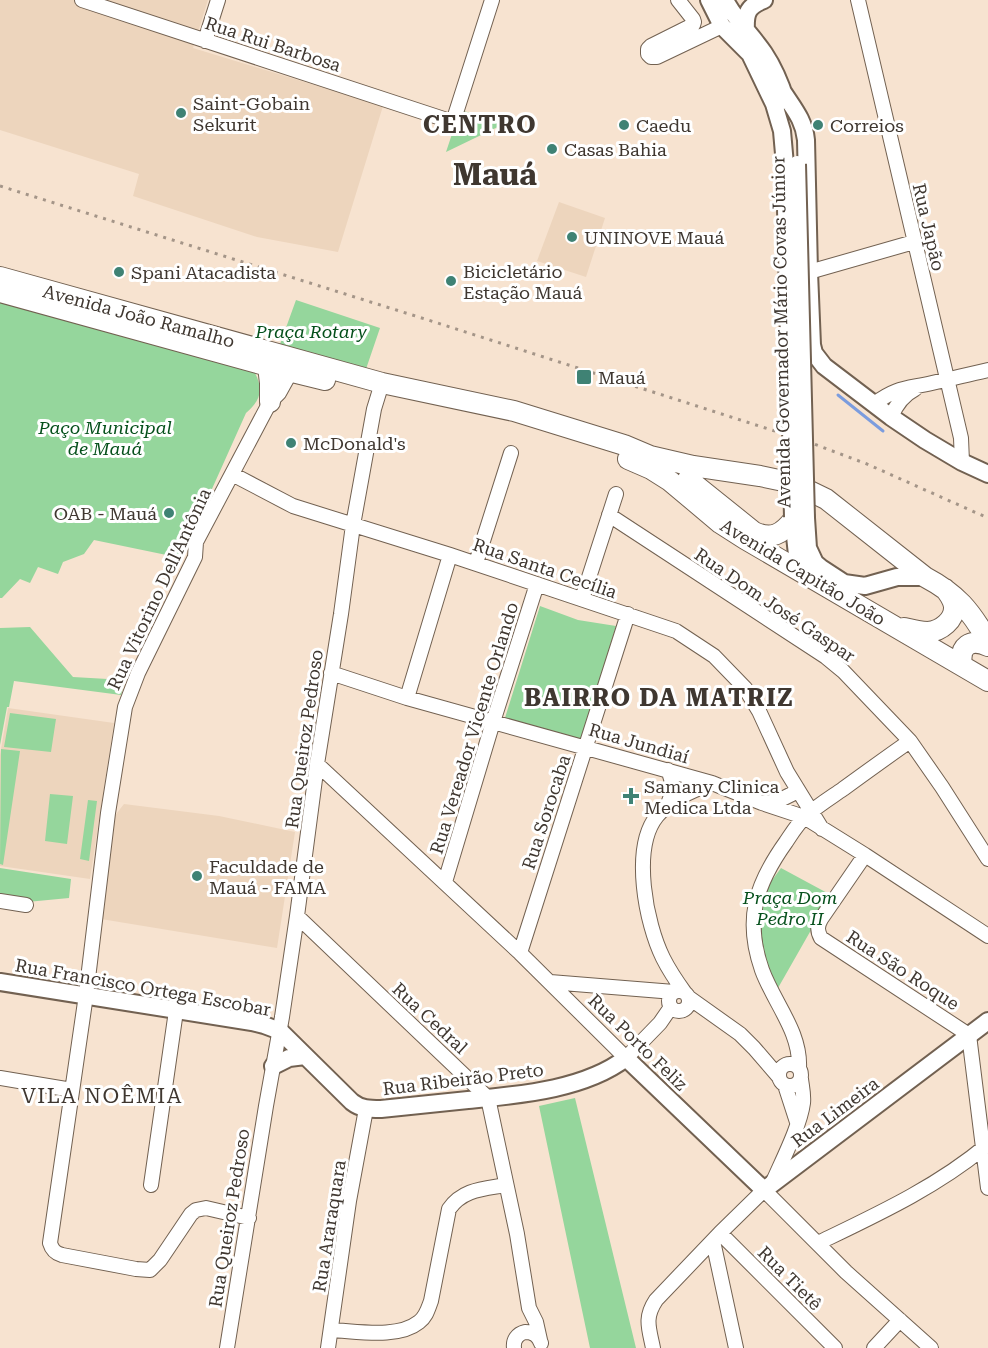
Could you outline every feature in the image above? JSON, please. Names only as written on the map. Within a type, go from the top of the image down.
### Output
[{"type":"highway","name":"Avenida João Ramalho","points":[[0,278],[294,366],[381,388]]},
{"type":"highway","name":"Avenida João Ramalho","points":[[0,292],[268,366],[294,366],[347,374],[381,388]]},
{"type":"highway","points":[[268,366],[270,402]]},
{"type":"highway","points":[[381,388],[514,411],[624,445],[650,456],[693,483],[754,532],[761,535],[770,536],[780,533],[797,518]]},
{"type":"highway","name":"Avenida Capitão João","points":[[381,388],[520,424],[651,469],[670,481],[720,523],[988,681]]},
{"type":"highway","points":[[650,456],[693,466],[782,480],[810,490],[840,509],[925,577],[943,587],[967,609],[988,641]]},
{"type":"highway","points":[[919,631],[934,627],[943,609],[937,594],[925,577]]},
{"type":"highway","points":[[890,624],[929,632],[943,627],[950,620],[954,606],[943,587]]},
{"type":"highway","points":[[962,665],[961,657],[966,646],[981,643],[988,646]]},
{"type":"main road","name":"Avenida Governador Mário Covas Júnior","points":[[710,0],[722,26],[750,54],[774,104],[791,164],[797,555],[805,574]]},
{"type":"main road","name":"Avenida Governador Mário Covas Júnior","points":[[725,0],[732,13],[769,60],[783,92],[792,120],[796,145],[791,164]]},
{"type":"main road","points":[[746,30],[746,15],[754,4],[764,0]]},
{"type":"main road","points":[[783,92],[802,120],[805,130],[814,353],[824,366],[891,417],[962,462],[988,474]]},
{"type":"main road","name":"Avenida Governador Mário Covas Júnior","points":[[797,518],[815,563],[844,583],[865,586],[897,577],[925,577]]},
{"type":"main road","name":"Rua Francisco Ortega Escobar","points":[[0,982],[252,1022],[280,1031]]},
{"type":"main road","name":"Rua Limeira","points":[[767,1188],[988,1021]]},
{"type":"main road","name":"Rua Ribeirão Preto","points":[[280,1031],[352,1102],[366,1109],[522,1093],[579,1081],[605,1072],[626,1058]]},
{"type":"main road","points":[[273,1066],[289,1058],[305,1056]]},
{"type":"main road","name":"Rua Porto Feliz","points":[[626,1058],[767,1188]]},
{"type":"street","name":"Rua Rui Barbosa","points":[[82,0],[453,122],[492,0]]},
{"type":"street","points":[[205,41],[218,0]]},
{"type":"street","points":[[678,0],[693,19],[693,25],[648,48],[648,54],[651,57],[657,57],[722,26]]},
{"type":"street","name":"Rua Japão","points":[[858,0],[961,438],[962,462]]},
{"type":"street","points":[[809,272],[914,242]]},
{"type":"street","name":"Rua Vitorino Dell'Antônia","points":[[249,1218],[206,1208],[196,1210],[160,1260],[150,1270],[57,1253],[50,1243],[86,995],[108,813],[125,707],[138,673],[195,556],[196,542],[270,402],[279,393],[294,366]]},
{"type":"street","points":[[874,404],[894,391],[906,387],[988,370]]},
{"type":"street","points":[[891,417],[904,396],[919,386]]},
{"type":"street","name":"Rua Queiroz Pedroso","points":[[227,1348],[280,1031],[353,525],[374,409],[381,388]]},
{"type":"street","points":[[476,563],[511,453]]},
{"type":"street","name":"Rua Santa Cecília","points":[[232,474],[293,506],[476,563],[676,631],[714,656],[745,688],[759,711],[807,814]]},
{"type":"street","points":[[582,599],[616,494]]},
{"type":"street","name":"Rua Dom José Gaspar","points":[[609,515],[826,657],[843,671],[910,741],[988,859]]},
{"type":"street","points":[[407,698],[450,555]]},
{"type":"street","name":"Rua Vereador Vicente Orlando","points":[[445,882],[537,584]]},
{"type":"street","name":"Rua Sorocaba","points":[[520,953],[628,614]]},
{"type":"street","name":"Rua Jundiaí","points":[[331,673],[407,698],[668,770],[711,783],[762,803],[807,814],[822,829],[985,932]]},
{"type":"street","points":[[767,1188],[797,1122],[803,1103],[790,1073],[791,1030],[761,968],[756,945],[754,916],[756,900],[763,880],[780,850],[807,814],[910,741]]},
{"type":"street","name":"Rua Porto Feliz","points":[[317,764],[520,953],[626,1058]]},
{"type":"street","points":[[667,806],[673,787],[668,770]]},
{"type":"street","name":"Rua Santa Cecília","points":[[787,772],[792,794],[807,814]]},
{"type":"street","points":[[679,1002],[671,973],[662,957],[648,917],[643,860],[650,827],[656,817],[682,796],[711,783]]},
{"type":"street","points":[[762,803],[778,801],[792,794]]},
{"type":"street","name":"Rua São Roque","points":[[865,855],[821,918],[818,926],[821,938],[969,1035]]},
{"type":"street","points":[[0,902],[26,905]]},
{"type":"street","name":"Rua Cedral","points":[[297,916],[488,1098]]},
{"type":"street","points":[[550,982],[647,990],[710,1012],[740,1034],[765,1060],[790,1073]]},
{"type":"street","name":"Rua Ribeirão Preto","points":[[626,1058],[679,1002]]},
{"type":"street","points":[[152,1185],[176,1011]]},
{"type":"street","points":[[969,1035],[985,1147],[988,1188]]},
{"type":"street","points":[[0,1078],[72,1090]]},
{"type":"street","points":[[488,1098],[507,1185],[529,1308],[536,1322],[540,1344]]},
{"type":"street","name":"Rua Araraquara","points":[[327,1348],[349,1201],[366,1109]]},
{"type":"street","points":[[818,1243],[919,1191],[985,1147]]},
{"type":"street","points":[[331,1330],[395,1331],[420,1321],[431,1301],[449,1209],[455,1200],[464,1195],[507,1185]]},
{"type":"street","name":"Rua Porto Feliz","points":[[767,1188],[846,1272],[932,1348]]},
{"type":"street","name":"Rua Limeira","points":[[653,1348],[648,1322],[651,1307],[716,1237],[767,1188]]},
{"type":"street","points":[[716,1237],[736,1348]]},
{"type":"street","name":"Rua Tietê","points":[[716,1237],[835,1348]]},
{"type":"street","points":[[515,1345],[529,1308]]},
{"type":"street","points":[[874,1348],[900,1320]]},
{"type":"street","points":[[515,1345],[525,1332],[536,1335],[540,1344]]},
{"type":"shaded area","name":"Saint-Gobain Sekurit","points":[[0,0],[208,0],[193,48],[383,106],[338,252],[257,237],[133,196],[139,174],[0,130]]},
{"type":"shaded area","name":"UNINOVE Mauá","points":[[559,202],[605,218],[586,277],[537,261]]},
{"type":"shaded area","points":[[8,708],[114,723],[90,879],[0,866],[0,755]]},
{"type":"shaded area","name":"Faculdade de Mauá - FAMA","points":[[124,804],[219,816],[295,832],[277,948],[101,919],[113,818]]},
{"type":"green space","points":[[460,110],[506,123],[446,152]]},
{"type":"green space","name":"Paço Municipal de Mauá","points":[[0,300],[255,373],[260,390],[257,400],[246,413],[181,558],[94,540],[84,554],[63,562],[58,574],[38,567],[30,583],[20,579],[0,598]]},
{"type":"green space","name":"Praça Rotary","points":[[296,300],[380,328],[366,369],[279,347]]},
{"type":"green space","points":[[540,606],[578,620],[616,626],[581,743],[504,721]]},
{"type":"green space","points":[[30,627],[73,677],[125,680],[121,695],[14,681],[0,745],[0,628]]},
{"type":"green space","points":[[10,713],[56,719],[51,752],[4,747]]},
{"type":"green space","points":[[1,749],[20,751],[3,865],[0,864]]},
{"type":"green space","points":[[50,794],[73,796],[67,844],[45,841]]},
{"type":"green space","points":[[88,800],[97,801],[89,861],[80,859]]},
{"type":"green space","points":[[0,868],[71,879],[69,898],[27,902],[0,898]]},
{"type":"green space","name":"Praça Dom Pedro II","points":[[781,868],[831,895],[778,988],[761,959],[761,895]]},
{"type":"green space","points":[[575,1098],[636,1348],[590,1348],[539,1106]]},
{"type":"waterway","points":[[838,395],[883,431]]},
{"type":"railway","points":[[0,186],[806,441],[867,464],[988,518]]},
{"type":"place","name":"Saint-Gobain Sekurit","points":[[181,113]]},
{"type":"place","name":"Caedu","points":[[624,125]]},
{"type":"place","name":"Correios","points":[[818,125]]},
{"type":"place","name":"Casas Bahia","points":[[552,149]]},
{"type":"place","name":"UNINOVE Mauá","points":[[572,237]]},
{"type":"place","name":"Spani Atacadista","points":[[119,272]]},
{"type":"place","name":"Bicicletário Estação Mauá","points":[[451,281]]},
{"type":"place","name":"Mauá","points":[[584,377]]},
{"type":"place","name":"McDonald's","points":[[291,443]]},
{"type":"place","name":"OAB - Mauá","points":[[169,513]]},
{"type":"place","name":"Samany Clinica Medica Ltda","points":[[631,796]]},
{"type":"place","name":"Faculdade de Mauá - FAMA","points":[[197,876]]},
{"type":"district","name":"CENTRO","points":[[480,125]]},
{"type":"district","name":"Mauá","points":[[495,174]]},
{"type":"district","name":"BAIRRO DA MATRIZ","points":[[659,698]]},
{"type":"district","name":"VILA NOÊMIA","points":[[102,1096]]}]
